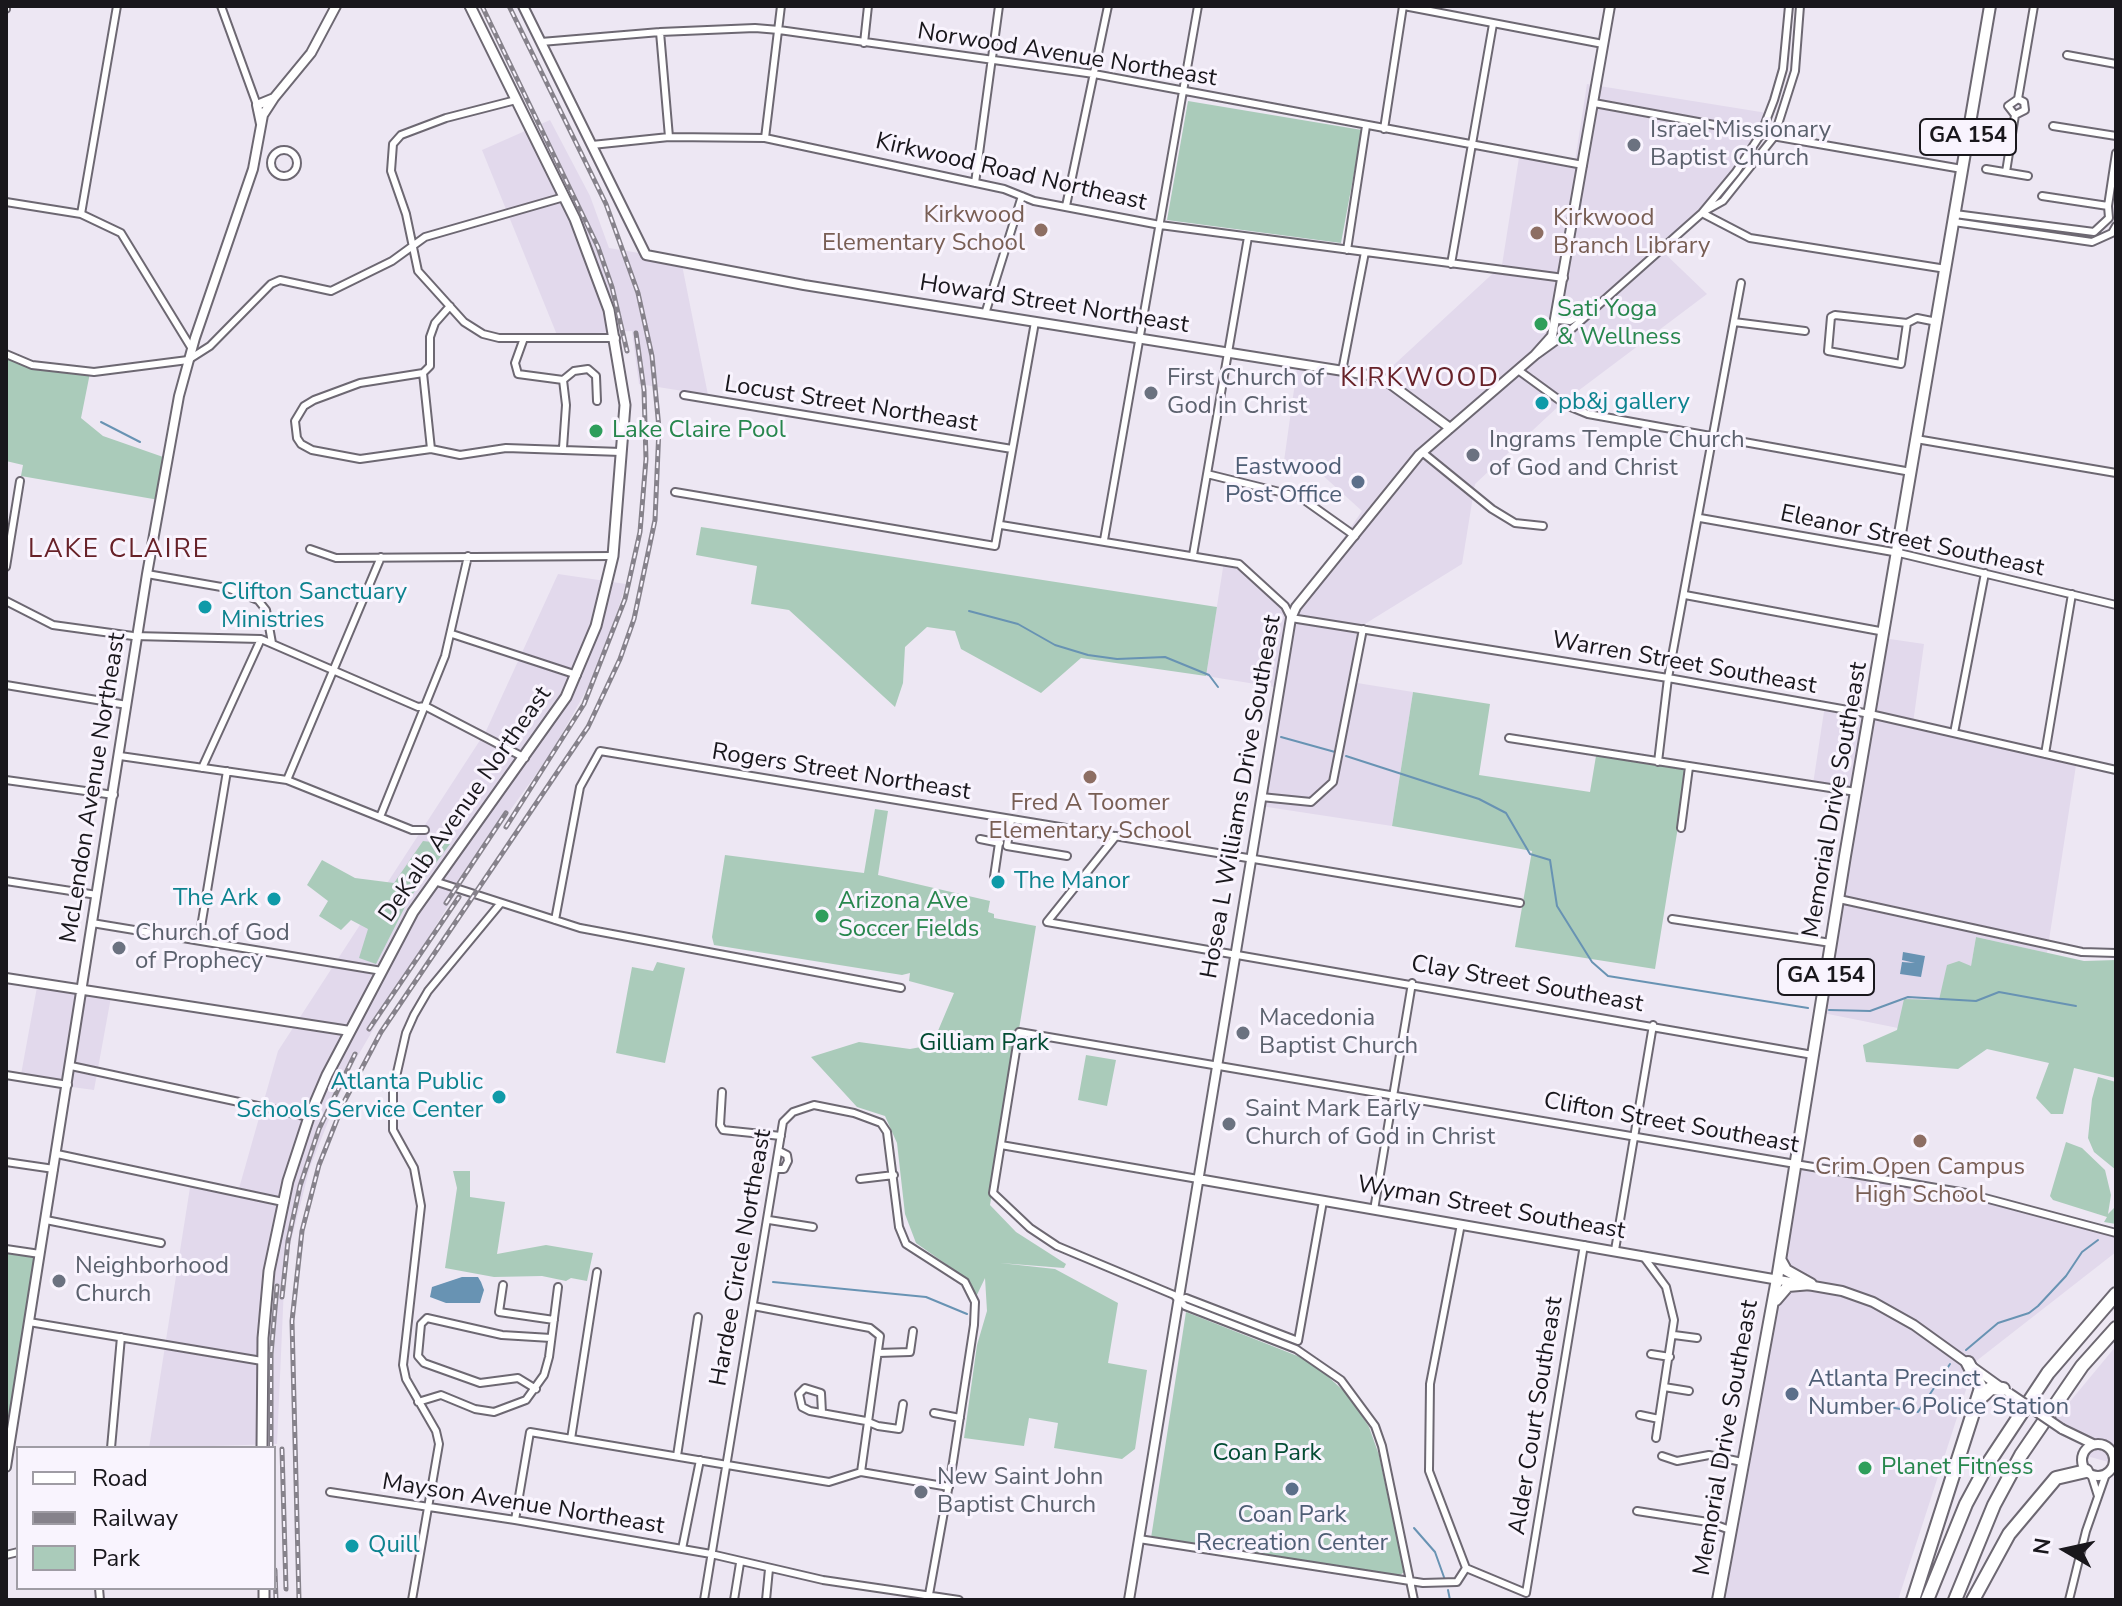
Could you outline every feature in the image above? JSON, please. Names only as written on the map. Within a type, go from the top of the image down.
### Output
[{"type":"highway","points":[[1927,1600],[1966,1504],[2008,1431],[2074,1339],[2116,1294]]},
{"type":"highway","points":[[1955,1600],[1994,1505],[2021,1455],[2082,1366],[2116,1328]]},
{"type":"highway","points":[[1913,1600],[1976,1404],[1979,1380],[1968,1363]]},
{"type":"highway","points":[[1976,1404],[1991,1388],[2006,1391]]},
{"type":"highway","points":[[1973,1600],[2009,1534],[2056,1478],[2088,1473]]},
{"type":"main road","name":"DeKalb Avenue Northeast","points":[[262,1446],[262,1361],[269,1271],[283,1202],[309,1117],[350,1031],[434,881],[559,709],[577,675],[596,626],[613,556],[625,405],[616,338],[594,262],[470,6]]},
{"type":"main road","name":"Memorial Drive Southeast","points":[[1718,1600],[1777,1279],[1856,792],[1990,6]]},
{"type":"main road","points":[[1780,1259],[1787,1271],[1811,1284]]},
{"type":"main road","points":[[1771,1308],[1783,1289],[1811,1284]]},
{"type":"street","points":[[81,214],[117,6]]},
{"type":"street","name":"McLendon Avenue Northeast","points":[[6,1467],[147,574],[188,360],[256,159],[264,110],[221,6]]},
{"type":"street","points":[[264,110],[311,53],[336,6]]},
{"type":"street","points":[[523,6],[592,145]]},
{"type":"street","points":[[765,138],[781,6]]},
{"type":"street","points":[[864,43],[868,6]]},
{"type":"street","points":[[975,183],[999,6]]},
{"type":"street","points":[[1066,206],[1108,6]]},
{"type":"street","points":[[1104,540],[1198,6]]},
{"type":"street","points":[[1384,129],[1403,6],[1603,44]]},
{"type":"street","name":"Hosea L Williams Drive Southeast","points":[[1129,1600],[1291,618],[1422,452],[1535,355],[1552,336],[1610,6]]},
{"type":"street","points":[[1702,213],[1761,134],[1783,69],[1789,6]]},
{"type":"street","points":[[1535,355],[1560,339],[1702,213],[1723,201],[1774,137],[1795,71],[1800,6]]},
{"type":"street","points":[[2006,172],[2015,115],[2008,106],[2018,99],[2034,6]]},
{"type":"street","points":[[1451,264],[1493,24]]},
{"type":"street","name":"Norwood Avenue Northeast","points":[[541,42],[660,32],[779,30],[1094,74],[1583,165]]},
{"type":"street","points":[[660,32],[669,137]]},
{"type":"street","points":[[2067,55],[2116,64]]},
{"type":"street","points":[[2015,115],[2022,115],[2026,108],[2018,99]]},
{"type":"street","points":[[516,100],[446,118],[401,135],[393,144],[391,171],[418,271],[464,322],[483,334],[524,338],[616,338]]},
{"type":"street","points":[[1594,103],[1731,128]]},
{"type":"street","points":[[1347,250],[1366,126]]},
{"type":"street","points":[[2053,126],[2116,136]]},
{"type":"street","points":[[1761,134],[1963,169]]},
{"type":"street","name":"Kirkwood Road Northeast","points":[[592,145],[669,137],[765,138],[1160,225],[1564,278]]},
{"type":"street","name":"Howard Street Northeast","points":[[592,145],[618,193],[640,249],[646,255],[666,261],[1390,380],[1450,428]]},
{"type":"street","points":[[287,150],[296,155],[297,165],[293,174],[282,176],[273,170],[271,161],[276,151],[287,150]]},
{"type":"street","points":[[1955,218],[2092,242],[2112,233],[2114,222],[2108,206],[2116,153]]},
{"type":"street","points":[[256,159],[271,161]]},
{"type":"street","points":[[1986,169],[2028,176]]},
{"type":"street","points":[[985,314],[1022,196]]},
{"type":"street","points":[[2042,196],[2108,206]]},
{"type":"street","points":[[6,354],[32,365],[94,372],[188,360],[210,346],[271,284],[280,280],[331,291],[392,261],[436,233],[564,197]]},
{"type":"street","points":[[6,202],[81,214],[121,233],[133,248],[192,349]]},
{"type":"street","points":[[1702,213],[1750,238],[1946,269]]},
{"type":"street","points":[[1193,555],[1248,237]]},
{"type":"street","points":[[1342,371],[1365,252]]},
{"type":"street","points":[[1658,762],[1668,678],[1741,283]]},
{"type":"street","points":[[450,306],[435,323],[430,337],[430,366],[423,373],[360,383],[314,400],[298,413],[297,438],[307,448],[360,459],[431,449],[460,455],[506,448],[623,452]]},
{"type":"street","points":[[1557,320],[1570,321],[1592,308]]},
{"type":"street","points":[[1907,323],[1901,364],[1830,353],[1827,339],[1831,317],[1835,315],[1907,323],[1917,318],[1937,322]]},
{"type":"street","points":[[675,492],[995,546],[1035,322]]},
{"type":"street","points":[[1734,322],[1805,331]]},
{"type":"street","points":[[524,338],[515,363],[518,374],[563,380],[578,369],[594,371],[597,401]]},
{"type":"street","points":[[1518,370],[1574,410],[1911,472]]},
{"type":"street","points":[[423,373],[431,449]]},
{"type":"street","points":[[563,380],[566,405],[563,448]]},
{"type":"street","name":"Locust Street Northeast","points":[[684,395],[1012,449]]},
{"type":"street","points":[[1916,439],[2116,473]]},
{"type":"street","points":[[1422,452],[1492,509],[1515,523],[1543,526]]},
{"type":"street","points":[[1207,474],[1300,497],[1355,536]]},
{"type":"street","points":[[6,567],[20,481]]},
{"type":"street","name":"Eleanor Street Southeast","points":[[1700,518],[1899,553],[2116,605]]},
{"type":"street","points":[[1001,525],[1239,564],[1285,606],[1291,618]]},
{"type":"street","points":[[310,549],[336,558],[613,556]]},
{"type":"street","points":[[380,817],[452,634],[468,556]]},
{"type":"street","points":[[287,780],[381,557]]},
{"type":"street","points":[[1954,733],[1985,573]]},
{"type":"street","points":[[147,574],[227,588],[258,600],[266,610],[272,643]]},
{"type":"street","points":[[2045,754],[2072,594]]},
{"type":"street","points":[[1685,595],[1885,632]]},
{"type":"street","points":[[6,601],[53,625],[138,637],[261,639],[425,706],[525,758]]},
{"type":"street","name":"Warren Street Southeast","points":[[1291,618],[1668,678],[1870,714],[2116,770]]},
{"type":"street","points":[[1260,797],[1311,802],[1333,782],[1363,629]]},
{"type":"street","points":[[452,634],[577,675]]},
{"type":"street","points":[[202,768],[261,639]]},
{"type":"street","points":[[6,685],[127,705]]},
{"type":"street","points":[[1509,738],[1856,792]]},
{"type":"street","name":"Rogers Street Northeast","points":[[555,920],[580,787],[600,751],[1520,903]]},
{"type":"street","points":[[120,756],[287,780],[412,830],[425,830]]},
{"type":"street","points":[[1681,828],[1689,767]]},
{"type":"street","points":[[199,939],[227,771]]},
{"type":"street","points":[[6,780],[114,795]]},
{"type":"street","points":[[994,877],[1011,820]]},
{"type":"street","name":"Clay Street Southeast","points":[[1116,836],[1047,922],[1235,952],[1813,1055]]},
{"type":"street","points":[[980,839],[1067,856]]},
{"type":"street","points":[[6,881],[97,895]]},
{"type":"street","points":[[434,881],[580,928],[901,988]]},
{"type":"street","points":[[1839,899],[2082,952],[2116,953]]},
{"type":"street","points":[[412,1600],[439,1444],[436,1431],[406,1379],[403,1365],[421,1206],[414,1168],[393,1130],[393,1090],[406,1033],[418,1008],[500,904]]},
{"type":"street","points":[[1672,919],[1831,943]]},
{"type":"street","points":[[92,923],[382,971]]},
{"type":"street","points":[[6,978],[350,1031]]},
{"type":"street","points":[[1374,1210],[1412,983]]},
{"type":"street","points":[[1615,1250],[1653,1025]]},
{"type":"street","name":"Clifton Street Southeast","points":[[1001,1145],[1019,1032],[1216,1068],[1393,1094],[1966,1193],[2116,1233]]},
{"type":"street","points":[[71,1066],[309,1117]]},
{"type":"street","points":[[6,1075],[68,1085]]},
{"type":"street","points":[[722,1092],[720,1125],[723,1130],[781,1136]]},
{"type":"street","name":"Hardee Circle Northeast","points":[[711,1554],[723,1466],[769,1220],[783,1122],[804,1107],[854,1113],[881,1123],[887,1132],[899,1227],[906,1244],[965,1282],[975,1302],[960,1418]]},
{"type":"street","points":[[1198,1179],[1001,1145],[993,1193],[1030,1228],[1057,1246],[1296,1349],[1341,1380],[1375,1426],[1382,1446],[1414,1600]]},
{"type":"street","points":[[57,1154],[283,1202]]},
{"type":"street","points":[[6,1162],[55,1169]]},
{"type":"street","points":[[860,1179],[894,1175]]},
{"type":"street","name":"Wyman Street Southeast","points":[[1198,1179],[1811,1284],[1873,1302],[1968,1363],[2075,1438],[2093,1444]]},
{"type":"street","points":[[1178,1300],[1187,1299],[1298,1341],[1323,1201]]},
{"type":"street","points":[[46,1220],[161,1243]]},
{"type":"street","points":[[769,1220],[813,1227]]},
{"type":"street","points":[[1139,1539],[1410,1582],[1450,1585],[1461,1579],[1466,1568],[1460,1544],[1437,1499],[1427,1456],[1434,1356],[1461,1224]]},
{"type":"street","name":"Alder Court Southeast","points":[[1466,1568],[1526,1593],[1584,1245]]},
{"type":"street","points":[[6,1249],[40,1254]]},
{"type":"street","points":[[1643,1255],[1670,1298],[1674,1335],[1656,1438]]},
{"type":"street","points":[[571,1439],[597,1272]]},
{"type":"street","points":[[503,1285],[499,1312],[554,1320]]},
{"type":"street","points":[[418,1402],[441,1395],[475,1409],[501,1411],[526,1400],[544,1375],[558,1287]]},
{"type":"street","points":[[753,1306],[870,1328],[880,1336],[861,1472]]},
{"type":"street","points":[[677,1456],[698,1317]]},
{"type":"street","points":[[536,1389],[518,1378],[485,1384],[424,1363],[418,1356],[421,1324],[427,1318],[502,1335],[551,1338]]},
{"type":"street","points":[[29,1322],[262,1361]]},
{"type":"street","points":[[878,1353],[910,1352],[913,1331]]},
{"type":"street","points":[[1674,1335],[1697,1338]]},
{"type":"street","points":[[111,1446],[121,1337]]},
{"type":"street","points":[[1651,1354],[1670,1357]]},
{"type":"street","points":[[1664,1387],[1689,1391]]},
{"type":"street","points":[[822,1413],[821,1393],[805,1388],[798,1402],[802,1407],[822,1413],[899,1429],[903,1404]]},
{"type":"street","points":[[928,1598],[960,1418],[934,1413]]},
{"type":"street","points":[[1640,1415],[1659,1419]]},
{"type":"street","points":[[515,1520],[530,1432],[829,1482],[861,1472],[949,1487]]},
{"type":"street","points":[[2075,1438],[2099,1500]]},
{"type":"street","points":[[2069,1600],[2078,1558],[2115,1456],[2103,1444],[2093,1444],[2082,1456]]},
{"type":"street","points":[[1662,1456],[1677,1461],[1709,1455],[1742,1462]]},
{"type":"street","points":[[682,1549],[700,1460]]},
{"type":"street","points":[[2088,1473],[2111,1472]]},
{"type":"street","name":"Mayson Avenue Northeast","points":[[330,1492],[515,1520],[711,1554],[769,1569],[928,1598],[959,1600]]},
{"type":"street","points":[[1637,1511],[1708,1522],[1730,1530]]},
{"type":"street","points":[[704,1600],[711,1554]]},
{"type":"street","points":[[734,1600],[740,1563]]},
{"type":"street","points":[[766,1600],[769,1569]]},
{"type":"shaded area","points":[[1587,84],[1767,113],[1711,207],[1656,245],[1707,294],[1562,403],[1475,484],[1462,564],[1360,627],[1351,682],[1413,692],[1392,826],[1254,805],[1274,687],[1206,676],[1225,555],[1290,616],[1362,511],[1319,472],[1284,461],[1298,361],[1384,374],[1502,265],[1520,151],[1575,161]]},
{"type":"shaded area","points":[[550,120],[590,196],[609,248],[681,260],[708,395],[639,384],[632,331],[557,335],[482,150]]},
{"type":"shaded area","points":[[558,574],[626,584],[600,666],[550,755],[483,848],[377,1023],[349,1071],[330,1117],[310,1167],[285,1264],[277,1444],[149,1446],[191,1181],[238,1192],[278,1051],[486,731]]},
{"type":"shaded area","points":[[1883,638],[1924,644],[1913,723],[2077,759],[2047,953],[1976,937],[1958,1040],[1818,1012],[1854,791],[1813,784],[1825,705],[1868,713]]},
{"type":"shaded area","points":[[37,987],[111,997],[94,1090],[20,1080]]},
{"type":"shaded area","points":[[1793,1162],[1980,1198],[2040,1216],[2116,1232],[2116,1252],[1975,1362],[1898,1600],[1718,1600]]},
{"type":"shaded area","points":[[2116,1346],[2116,1464],[2083,1455],[2089,1447],[2053,1422]]},
{"type":"green space","points":[[1188,101],[1362,130],[1341,243],[1167,220]]},
{"type":"green space","points":[[6,353],[19,361],[90,373],[81,418],[103,436],[166,458],[159,500],[21,476],[23,465],[6,461]]},
{"type":"green space","points":[[701,527],[1217,607],[1206,676],[1081,658],[1041,693],[961,649],[955,631],[927,627],[905,647],[903,683],[895,707],[789,610],[751,604],[757,566],[696,555]]},
{"type":"green space","points":[[1413,692],[1490,704],[1479,775],[1590,792],[1597,750],[1688,765],[1655,969],[1515,947],[1532,851],[1392,826]]},
{"type":"green space","name":"Gilliam Park","points":[[875,809],[888,811],[878,875],[990,901],[988,912],[994,914],[994,918],[1036,926],[990,1205],[1016,1232],[1066,1264],[1064,1268],[1000,1263],[1055,1269],[1118,1303],[1108,1363],[1147,1370],[1135,1449],[1122,1459],[1054,1448],[1058,1423],[1029,1418],[1024,1446],[964,1438],[977,1345],[987,1311],[985,1278],[976,1297],[970,1281],[916,1243],[905,1214],[897,1143],[885,1116],[857,1107],[811,1057],[859,1042],[910,1049],[932,1045],[954,993],[909,981],[910,973],[902,975],[714,945],[712,937],[725,855],[864,873]]},
{"type":"green space","points":[[423,841],[450,844],[409,899],[376,964],[359,958],[368,929],[351,920],[341,930],[319,916],[328,901],[307,885],[322,860],[355,878],[394,883]]},
{"type":"green space","points":[[1976,937],[2084,961],[2116,960],[2116,1078],[2074,1068],[2063,1114],[2051,1114],[2036,1098],[2049,1063],[1987,1049],[1958,1069],[1866,1062],[1863,1045],[1897,1030],[1904,999],[1939,1000],[1947,965],[1959,961],[1971,966]]},
{"type":"green space","points":[[657,962],[685,968],[665,1063],[616,1053],[632,967],[653,971]]},
{"type":"green space","points":[[1086,1055],[1116,1060],[1107,1106],[1078,1100]]},
{"type":"green space","points":[[2098,1077],[2116,1082],[2116,1170],[2094,1152],[2088,1138]]},
{"type":"green space","points":[[2066,1142],[2082,1148],[2105,1170],[2111,1195],[2108,1214],[2116,1206],[2116,1224],[2104,1222],[2107,1217],[2053,1200],[2050,1196]]},
{"type":"green space","points":[[453,1171],[470,1171],[470,1197],[505,1202],[497,1254],[546,1245],[593,1253],[587,1281],[542,1276],[494,1277],[445,1268],[457,1188]]},
{"type":"green space","points":[[6,1250],[37,1254],[6,1460]]},
{"type":"green space","name":"Coan Park","points":[[1186,1312],[1300,1357],[1319,1368],[1350,1397],[1369,1427],[1379,1455],[1404,1572],[1399,1576],[1151,1538]]},
{"type":"water","points":[[1903,952],[1925,956],[1921,977],[1900,974],[1902,962],[1915,963],[1902,960]]},
{"type":"water","points":[[462,1277],[478,1277],[484,1290],[480,1303],[446,1303],[430,1297],[432,1287]]},
{"type":"waterway","points":[[101,422],[140,442]]},
{"type":"waterway","points":[[969,611],[1018,624],[1055,645],[1088,655],[1117,659],[1165,657],[1209,675],[1218,687]]},
{"type":"waterway","points":[[1281,737],[1335,752]]},
{"type":"waterway","points":[[1346,756],[1479,799],[1506,813],[1530,854],[1550,860],[1557,906],[1592,962],[1608,976],[1808,1008]]},
{"type":"waterway","points":[[1829,1010],[1870,1011],[1908,997],[1976,1001],[1999,992],[2076,1006]]},
{"type":"waterway","points":[[1966,1350],[1998,1323],[2029,1313],[2038,1306],[2066,1276],[2082,1252],[2098,1240]]},
{"type":"waterway","points":[[773,1282],[926,1297],[967,1314]]},
{"type":"waterway","points":[[1860,1402],[1918,1412],[1950,1364]]},
{"type":"waterway","points":[[1414,1528],[1435,1552],[1445,1580]]},
{"type":"waterway","points":[[1448,1590],[1450,1600]]},
{"type":"railway","points":[[482,6],[598,247],[612,287],[627,351]]},
{"type":"railway","points":[[299,1600],[292,1321],[302,1231],[319,1165],[344,1102],[381,1032],[588,727],[620,659],[634,619],[655,520],[659,428],[652,356],[638,293],[606,204],[509,6]]},
{"type":"railway","points":[[506,827],[584,704],[625,599],[640,532],[646,459],[644,390],[636,333]]},
{"type":"railway","points":[[446,903],[506,813]]},
{"type":"railway","points":[[369,1029],[459,897]]},
{"type":"railway","points":[[282,1297],[288,1241],[300,1186],[319,1129],[355,1054]]},
{"type":"railway","points":[[271,1446],[271,1354],[277,1286]]},
{"type":"railway","points":[[282,1449],[286,1589]]},
{"type":"railway","points":[[276,1590],[276,1600]]},
{"type":"place","name":"Israel Missionary Baptist Church","points":[[1634,145]]},
{"type":"place","name":"Kirkwood Elementary School","points":[[1041,230]]},
{"type":"place","name":"Kirkwood Branch Library","points":[[1537,233]]},
{"type":"place","name":"Sati Yoga & Wellness","points":[[1541,324]]},
{"type":"place","name":"First Church of God in Christ","points":[[1151,393]]},
{"type":"place","name":"pb&j gallery","points":[[1542,403]]},
{"type":"place","name":"Lake Claire Pool","points":[[596,431]]},
{"type":"place","name":"Ingrams Temple Church of God and Christ","points":[[1473,455]]},
{"type":"place","name":"Eastwood Post Office","points":[[1358,482]]},
{"type":"place","name":"Clifton Sanctuary Ministries","points":[[205,607]]},
{"type":"place","name":"Fred A Toomer Elementary School","points":[[1090,777]]},
{"type":"place","name":"The Manor","points":[[998,882]]},
{"type":"place","name":"The Ark","points":[[274,899]]},
{"type":"place","name":"Arizona Ave Soccer Fields","points":[[822,916]]},
{"type":"place","name":"Church of God of Prophecy","points":[[119,948]]},
{"type":"place","name":"Macedonia Baptist Church","points":[[1243,1033]]},
{"type":"place","name":"Atlanta Public Schools Service Center","points":[[499,1097]]},
{"type":"place","name":"Saint Mark Early Church of God in Christ","points":[[1229,1124]]},
{"type":"place","name":"Crim Open Campus High School","points":[[1920,1141]]},
{"type":"place","name":"Neighborhood Church","points":[[59,1281]]},
{"type":"place","name":"Atlanta Precinct Number 6 Police Station","points":[[1792,1394]]},
{"type":"place","name":"Planet Fitness","points":[[1865,1468]]},
{"type":"place","name":"Coan Park Recreation Center","points":[[1292,1489]]},
{"type":"place","name":"New Saint John Baptist Church","points":[[921,1492]]},
{"type":"place","name":"Quill","points":[[352,1546]]},
{"type":"district","name":"KIRKWOOD","points":[[1420,380]]},
{"type":"district","name":"LAKE CLAIRE","points":[[119,551]]}]
